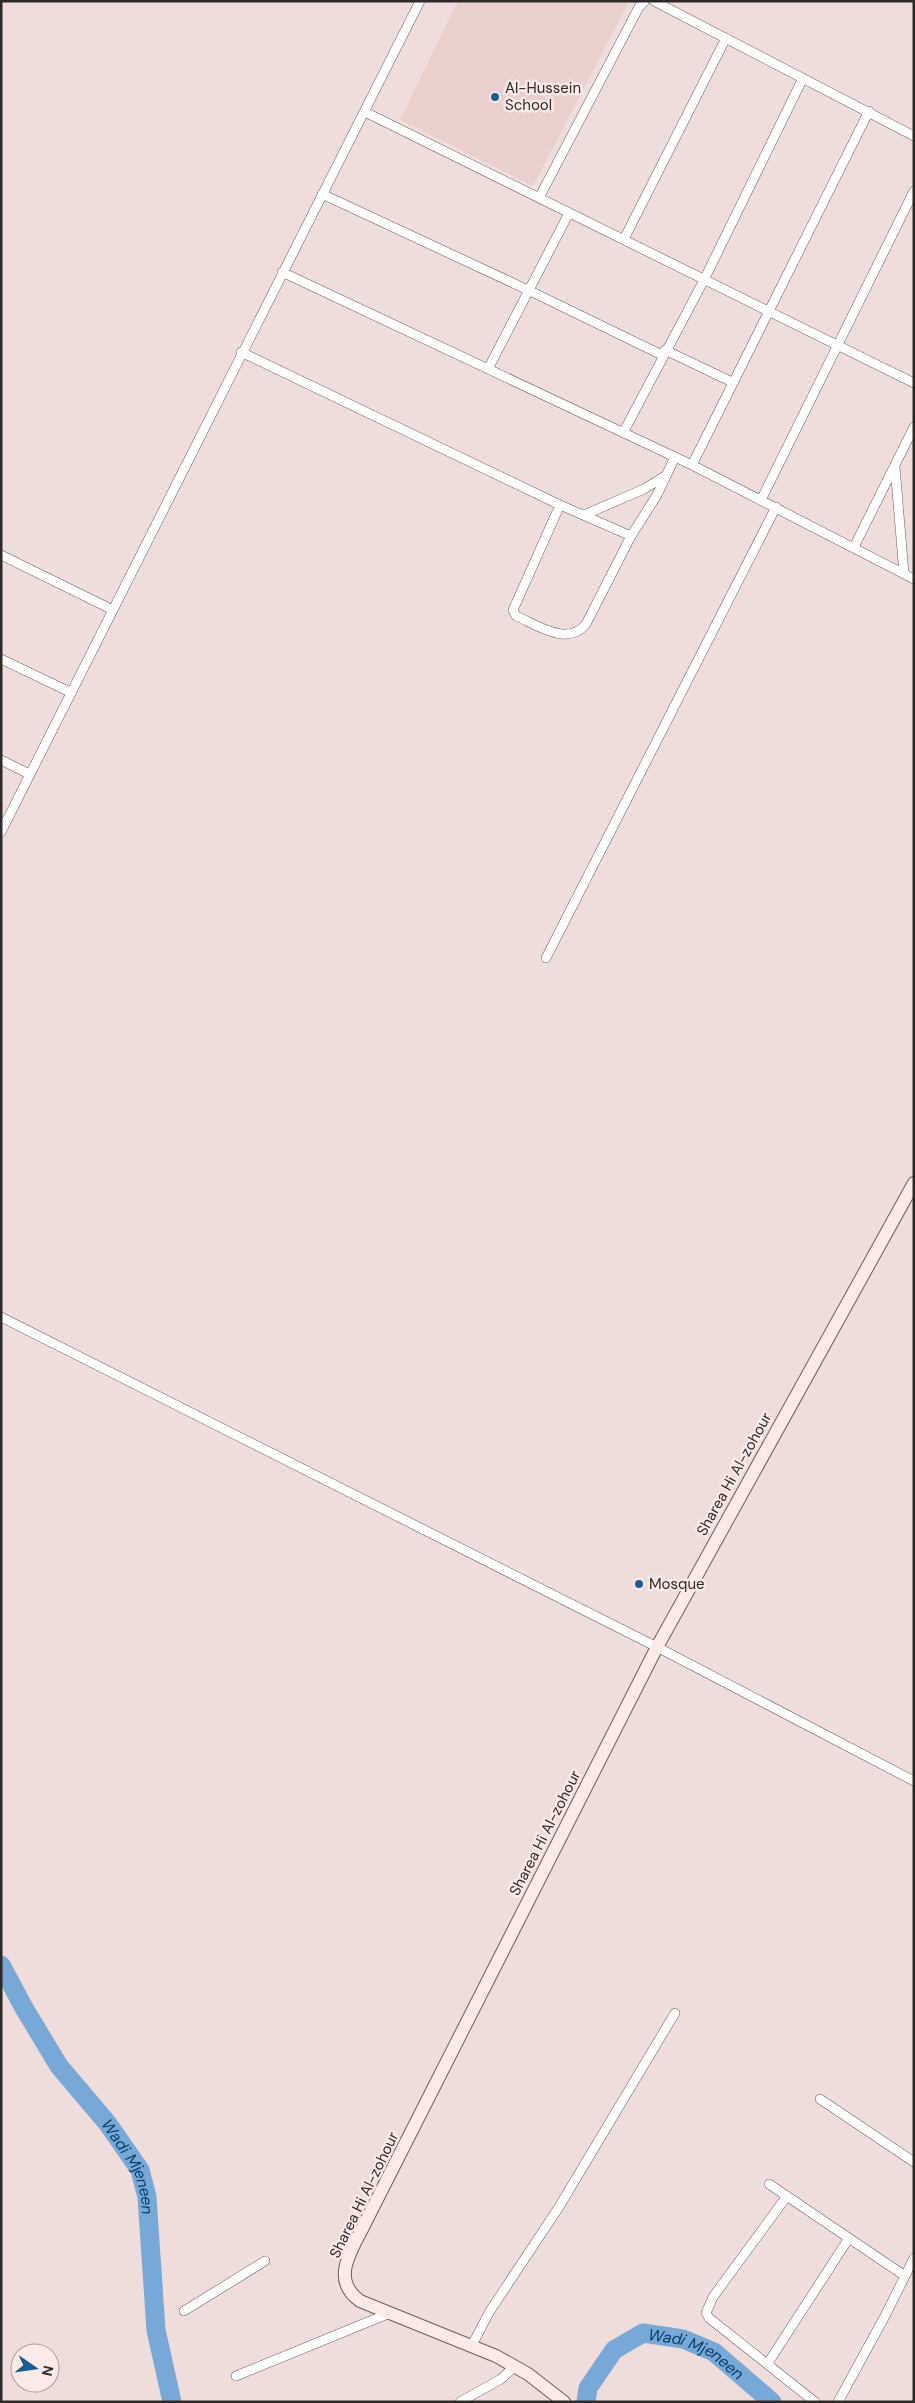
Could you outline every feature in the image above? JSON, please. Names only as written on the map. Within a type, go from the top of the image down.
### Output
[{"type":"street","points":[[1,832],[241,352],[420,1]]},
{"type":"street","points":[[540,196],[639,6],[645,1]]},
{"type":"street","points":[[654,1],[914,136]]},
{"type":"street","points":[[624,239],[726,38]]},
{"type":"street","points":[[623,433],[704,280],[803,78]]},
{"type":"street","points":[[692,465],[869,111]]},
{"type":"street","points":[[365,112],[540,196],[704,280],[914,383]]},
{"type":"street","points":[[761,500],[914,191]]},
{"type":"street","points":[[322,194],[664,353],[732,382]]},
{"type":"street","points":[[488,369],[569,212]]},
{"type":"street","points":[[282,272],[692,465],[914,579]]},
{"type":"street","points":[[241,352],[560,505],[631,536]]},
{"type":"street","points":[[854,547],[914,427]]},
{"type":"street","points":[[560,505],[513,610],[516,616],[566,636],[580,632],[631,536],[658,496],[665,476],[675,457]]},
{"type":"street","points":[[895,466],[904,574]]},
{"type":"street","points":[[584,515],[638,492],[665,476]]},
{"type":"street","points":[[546,958],[776,507]]},
{"type":"street","points":[[1,555],[112,610]]},
{"type":"street","points":[[1,659],[70,692]]},
{"type":"street","points":[[1,760],[29,774]]},
{"type":"street","name":"Sharea Hi Al-zohour","points":[[564,2402],[515,2366],[472,2346],[360,2301],[349,2292],[345,2270],[350,2252],[657,1647],[914,1182]]},
{"type":"street","points":[[1,1317],[657,1647],[914,1780]]},
{"type":"street","points":[[472,2346],[490,2311],[559,2207],[675,2013]]},
{"type":"street","points":[[820,2099],[914,2162]]},
{"type":"street","points":[[770,2184],[905,2276]]},
{"type":"street","points":[[787,2196],[713,2297],[706,2313],[709,2318],[815,2402]]},
{"type":"street","points":[[768,2363],[848,2238]]},
{"type":"street","points":[[838,2402],[914,2258]]},
{"type":"street","points":[[184,2311],[265,2262]]},
{"type":"street","points":[[236,2376],[390,2313]]},
{"type":"street","points":[[460,2402],[501,2378],[515,2366]]},
{"type":"shaded area","name":"Al-Hussein School","points":[[458,1],[629,1],[533,186],[400,120]]},
{"type":"waterway","name":"Wadi Mjeneen","points":[[1,1965],[59,2066],[108,2124],[140,2170],[147,2197],[156,2330],[172,2402]]},
{"type":"waterway","name":"Wadi Mjeneen","points":[[586,2402],[588,2388],[614,2350],[643,2333],[683,2339],[714,2352],[772,2402]]},
{"type":"place","name":"Al-Hussein School","points":[[495,97]]},
{"type":"place","name":"Mosque","points":[[639,1584]]}]
